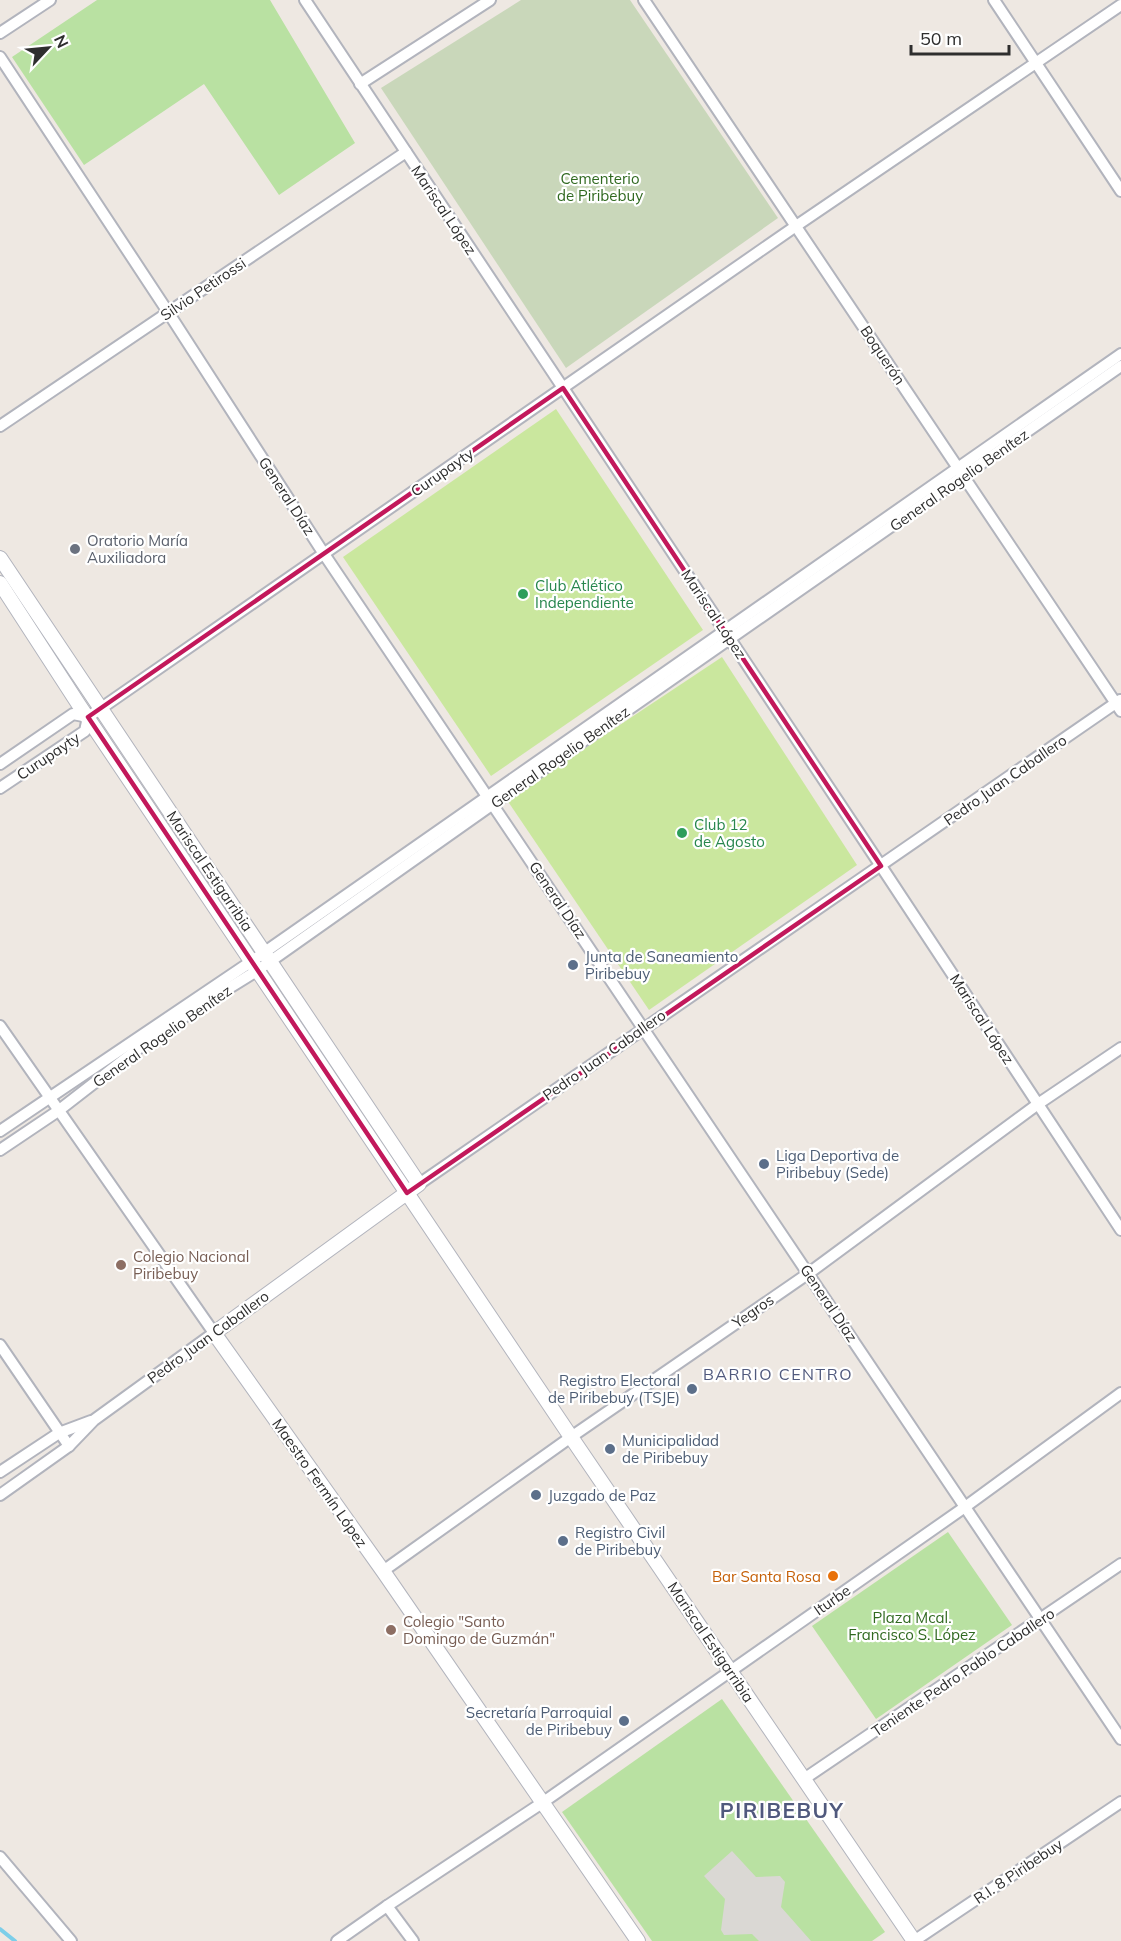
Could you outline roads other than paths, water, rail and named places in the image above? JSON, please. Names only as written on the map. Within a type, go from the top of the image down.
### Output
[{"type":"street","points":[[0,33],[50,0]]},
{"type":"street","name":"Mariscal López","points":[[305,0],[1121,1230]]},
{"type":"street","points":[[360,84],[490,0]]},
{"type":"street","name":"Boquerón","points":[[644,0],[1119,704]]},
{"type":"street","points":[[994,0],[1121,191]]},
{"type":"street","name":"Curupayty","points":[[0,788],[85,731],[88,717],[796,226],[1121,4]]},
{"type":"street","name":"General Díaz","points":[[0,57],[324,554],[1121,1739]]},
{"type":"street","name":"Silvio Petirossi","points":[[0,426],[406,152]]},
{"type":"street","name":"General Rogelio Benítez","points":[[961,472],[1121,354]]},
{"type":"street","name":"General Rogelio Benítez","points":[[0,1150],[58,1111],[143,1045],[267,956],[490,800],[961,472],[1121,366]]},
{"type":"street","name":"Mariscal Estigarribia","points":[[0,558],[420,1184]]},
{"type":"street","name":"Mariscal Estigarribia","points":[[0,583],[571,1437],[914,1941]]},
{"type":"street","name":"Pedro Juan Caballero","points":[[94,1420],[407,1192],[643,1028],[1119,704]]},
{"type":"street","name":"Curupayty","points":[[0,765],[73,714],[88,717]]},
{"type":"street","name":"General Rogelio Benítez","points":[[0,1131],[255,966]]},
{"type":"street","name":"Maestro Fermín López","points":[[0,1026],[383,1571],[638,1941]]},
{"type":"street","name":"Yegros","points":[[383,1571],[571,1437],[809,1273],[1038,1104],[1121,1048]]},
{"type":"street","points":[[0,1345],[69,1446]]},
{"type":"street","name":"Iturbe","points":[[337,1941],[542,1803],[965,1508],[1121,1393]]},
{"type":"street","points":[[0,1472],[59,1433],[94,1420]]},
{"type":"street","points":[[0,1495],[69,1446],[94,1420]]},
{"type":"street","name":"Teniente Pedro Pablo Caballero","points":[[804,1779],[1121,1564]]},
{"type":"street","name":"R.I. 8 Piribebuy","points":[[914,1941],[1121,1802]]},
{"type":"street","points":[[0,1857],[72,1941]]},
{"type":"street","points":[[387,1906],[413,1941]]},
{"type":"waterway","points":[[0,1929],[15,1941]]},
{"type":"place","name":"Oratorio María Auxiliadora","points":[[75,549]]},
{"type":"place","name":"Club Atlético Independiente","points":[[523,594]]},
{"type":"place","name":"Club 12 de Agosto","points":[[682,833]]},
{"type":"place","name":"Junta de Saneamiento Piribebuy","points":[[573,965]]},
{"type":"place","name":"Liga Deportiva de Piribebuy (Sede)","points":[[764,1164]]},
{"type":"place","name":"Colegio Nacional Piribebuy","points":[[121,1265]]},
{"type":"place","name":"Registro Electoral de Piribebuy (TSJE)","points":[[692,1389]]},
{"type":"place","name":"Municipalidad de Piribebuy","points":[[610,1449]]},
{"type":"place","name":"Juzgado de Paz","points":[[536,1495]]},
{"type":"place","name":"Registro Civil de Piribebuy","points":[[563,1541]]},
{"type":"place","name":"Bar Santa Rosa","points":[[833,1576]]},
{"type":"place","name":"Colegio \"Santo Domingo de Guzmán\"","points":[[391,1630]]},
{"type":"place","name":"Secretaría Parroquial de Piribebuy","points":[[624,1721]]},
{"type":"district","name":"BARRIO CENTRO","points":[[778,1374]]},
{"type":"district","name":"PIRIBEBUY","points":[[782,1810]]},
{"type":"park label","name":"Cementerio de Piribebuy","points":[[600,186]]},
{"type":"park label","name":"Plaza Mcal. Francisco S. López","points":[[912,1626]]}]
